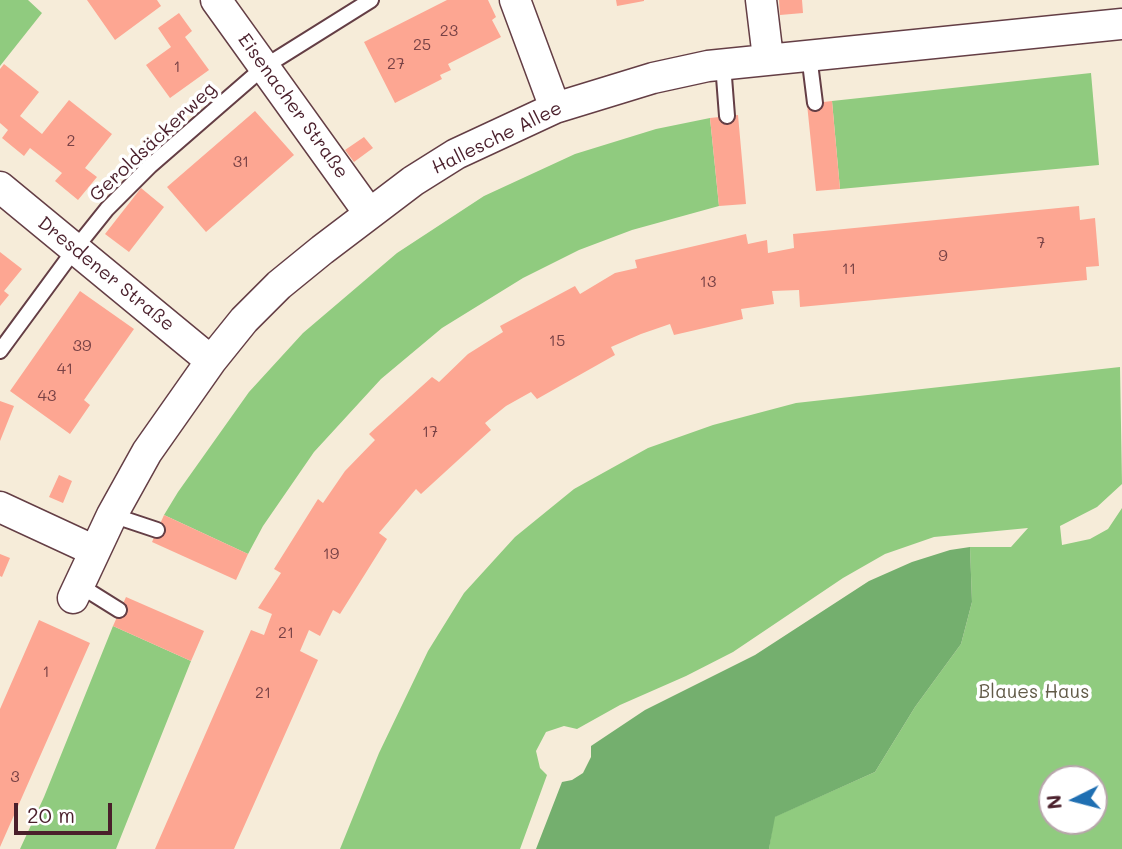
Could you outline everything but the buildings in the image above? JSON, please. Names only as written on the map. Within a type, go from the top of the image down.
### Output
[{"type":"street","name":"Eisenacher Straße","points":[[216,0],[369,213]]},
{"type":"street","points":[[515,0],[555,108]]},
{"type":"street","points":[[761,0],[768,58]]},
{"type":"street","points":[[1120,0],[1122,24]]},
{"type":"street","name":"Hallesche Allee","points":[[76,592],[112,515],[147,452],[211,361],[244,320],[279,285],[369,213],[413,181],[456,155],[555,108],[653,78],[723,64],[1122,24]]},
{"type":"street","name":"Dresdener Straße","points":[[0,187],[211,361]]},
{"type":"street","points":[[0,507],[94,551]]},
{"type":"lane","name":"Geroldsäckerweg","points":[[0,351],[107,209],[150,166],[264,67],[371,0]]},
{"type":"lane","points":[[809,55],[815,103]]},
{"type":"lane","points":[[723,64],[727,116]]},
{"type":"lane","points":[[112,515],[157,530]]},
{"type":"lane","points":[[76,592],[118,611]]},
{"type":"green space","points":[[0,0],[28,0],[42,13],[0,66]]},
{"type":"green space","points":[[1091,73],[1099,165],[840,189],[832,101]]},
{"type":"green space","points":[[710,118],[719,206],[632,230],[579,250],[523,278],[442,328],[381,379],[314,452],[263,526],[248,554],[164,515],[249,392],[303,333],[397,253],[484,196],[575,154],[656,129]]},
{"type":"green space","name":"Blaues Haus","points":[[1120,367],[1122,484],[1097,507],[1060,526],[1062,545],[1090,539],[1108,529],[1122,508],[1122,849],[769,849],[774,817],[875,772],[915,707],[961,644],[972,602],[970,547],[1011,547],[1028,528],[934,537],[885,554],[843,578],[733,652],[620,705],[577,729],[564,726],[546,732],[536,751],[540,768],[547,775],[520,849],[340,849],[379,753],[428,651],[464,593],[515,537],[574,489],[648,448],[713,425],[796,403]]},
{"type":"green space","points":[[970,547],[972,602],[961,644],[915,707],[875,772],[775,817],[769,849],[536,849],[562,782],[572,780],[583,773],[591,757],[591,746],[645,710],[755,655],[869,581],[912,562],[950,550]]},
{"type":"green space","points":[[113,626],[191,661],[116,849],[20,849],[44,797]]}]
